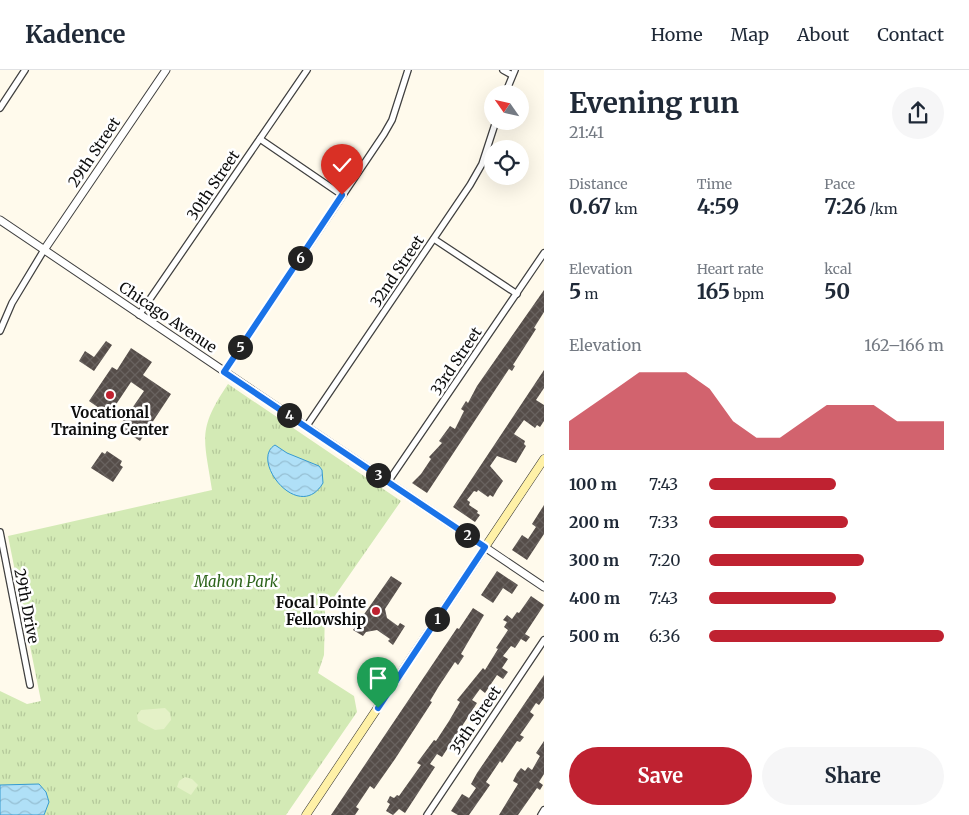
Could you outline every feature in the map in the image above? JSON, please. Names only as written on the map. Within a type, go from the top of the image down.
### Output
[{"type":"main road","points":[[306,815],[544,459]]},
{"type":"street","points":[[0,108],[25,70]]},
{"type":"street","name":"29th Street","points":[[44,250],[166,70]]},
{"type":"street","name":"30th Street","points":[[139,315],[307,70]]},
{"type":"street","points":[[224,372],[392,120],[408,70]]},
{"type":"street","points":[[503,70],[513,73],[508,85]]},
{"type":"street","name":"32nd Street","points":[[306,427],[470,185],[482,164],[493,130]]},
{"type":"street","points":[[260,139],[342,195]]},
{"type":"street","name":"Chicago Avenue","points":[[0,220],[544,587]]},
{"type":"street","points":[[434,239],[517,294]]},
{"type":"street","points":[[0,331],[12,303],[44,250]]},
{"type":"street","name":"33rd Street","points":[[388,482],[544,253]]},
{"type":"street","name":"29th Drive","points":[[0,532],[30,685]]},
{"type":"street","name":"35th Street","points":[[427,815],[544,640]]},
{"type":"street","points":[[541,815],[544,810]]},
{"type":"green space","name":"Mahon Park","points":[[228,384],[401,501],[325,610],[324,655],[318,673],[354,696],[357,712],[286,815],[0,815],[0,691],[27,704],[41,701],[8,536],[212,490],[205,435],[211,413]]},
{"type":"green space","points":[[165,708],[170,713],[171,720],[164,729],[155,730],[138,721],[137,715],[141,710]]},
{"type":"green space","points":[[185,777],[192,779],[198,785],[191,795],[177,787],[179,781]]},
{"type":"water","points":[[275,445],[287,453],[319,466],[322,470],[323,483],[313,494],[302,496],[290,493],[280,485],[272,474],[268,463],[269,453]]},
{"type":"water","points":[[39,784],[46,792],[49,802],[44,815],[0,815],[0,785]]},
{"type":"building","points":[[544,290],[544,312],[534,328],[536,329],[513,365],[515,366],[512,371],[509,369],[427,493],[412,483],[431,459],[429,457],[442,443],[439,441],[450,426],[455,429],[464,411],[461,409],[466,401],[468,403],[477,386]]},
{"type":"building","points":[[106,341],[112,345],[94,371],[79,361],[85,351],[94,357]]},
{"type":"building","points":[[131,348],[152,362],[143,375],[171,394],[140,441],[119,427],[144,391],[131,382],[109,415],[89,401],[112,367],[117,370]]},
{"type":"building","points":[[544,370],[544,388],[536,400],[544,405],[544,421],[540,427],[537,425],[535,428],[524,420],[514,434],[525,441],[524,444],[526,446],[516,463],[497,456],[490,466],[503,481],[493,497],[490,495],[488,497],[478,490],[477,492],[474,491],[467,500],[470,502],[469,505],[478,511],[477,513],[480,515],[475,522],[453,507]]},
{"type":"building","points":[[107,451],[122,461],[120,465],[123,467],[113,482],[91,468],[102,452],[105,454]]},
{"type":"building","points":[[544,505],[544,534],[527,560],[512,550],[522,535],[528,539],[536,527],[532,524]]},
{"type":"building","points":[[497,571],[518,585],[512,594],[503,588],[493,603],[481,595]]},
{"type":"building","name":"Focal Pointe Fellowship","points":[[391,576],[402,583],[385,609],[387,618],[398,626],[400,623],[405,626],[393,645],[388,641],[390,639],[377,630],[366,632],[363,636],[353,630]]},
{"type":"building","points":[[531,596],[544,605],[525,634],[530,637],[526,642],[521,639],[515,648],[511,646],[503,656],[508,659],[502,668],[508,672],[503,679],[497,675],[485,693],[480,689],[472,700],[477,703],[442,757],[437,754],[430,764],[435,767],[405,813],[399,809],[393,815],[386,811],[390,804],[387,802],[390,796],[394,798],[397,795],[399,796],[421,765],[417,763],[434,740],[436,741],[449,721],[460,702],[457,700],[483,668],[485,670],[498,649],[496,648],[508,630],[504,627],[507,622],[503,620],[507,615],[512,619],[517,612],[519,613]]},
{"type":"building","points":[[473,608],[484,615],[461,654],[464,656],[458,665],[455,662],[395,759],[374,789],[370,786],[356,807],[359,809],[355,815],[331,815],[457,628],[459,629]]},
{"type":"building","points":[[544,675],[544,698],[539,705],[536,703],[530,712],[534,715],[520,735],[524,737],[520,742],[517,741],[502,763],[500,761],[486,782],[490,785],[469,815],[458,815],[451,811],[462,794],[469,798],[476,788],[471,784],[477,773]]},
{"type":"building","points":[[544,741],[544,774],[539,782],[543,785],[540,790],[537,788],[518,815],[499,815],[518,784],[513,781],[517,773],[521,768],[525,771],[528,767],[532,770],[540,756],[536,753]]},
{"type":"place","name":"Vocational Training Center","points":[[110,395]]},
{"type":"place","name":"Focal Pointe Fellowship","points":[[376,611]]},
{"type":"route","points":[[342,195],[224,372],[485,547],[378,708]]}]
